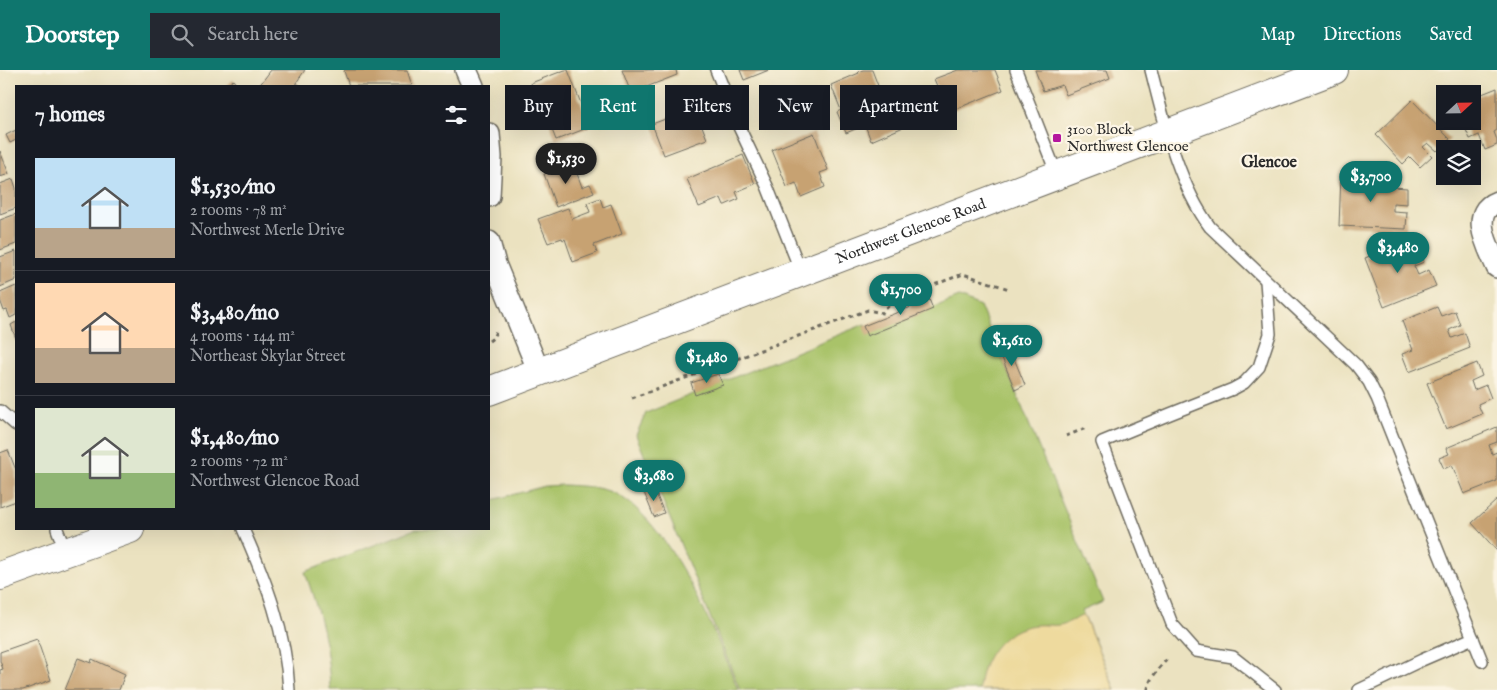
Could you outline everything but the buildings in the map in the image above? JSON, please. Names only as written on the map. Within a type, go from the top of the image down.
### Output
[{"type":"main road","name":"Northwest Glencoe Road","points":[[490,391],[1334,70]]},
{"type":"main road","points":[[0,576],[62,541],[124,530]]},
{"type":"street","points":[[466,70],[473,85]]},
{"type":"street","points":[[490,146],[490,176]]},
{"type":"street","points":[[1497,202],[1486,209],[1482,226],[1484,236],[1497,267]]},
{"type":"street","points":[[490,246],[495,264],[539,372]]},
{"type":"lane","points":[[716,70],[739,127],[768,186],[801,272]]},
{"type":"lane","points":[[1016,70],[1057,175]]},
{"type":"lane","points":[[1151,70],[1167,133],[1199,213],[1210,227],[1356,366],[1369,382],[1482,661]]},
{"type":"lane","points":[[1266,281],[1270,334],[1259,367],[1244,383],[1233,390],[1102,442],[1172,624],[1196,651],[1233,657],[1275,690]]},
{"type":"lane","points":[[0,411],[15,424]]},
{"type":"lane","points":[[243,530],[264,576],[280,627],[289,690]]},
{"type":"lane","points":[[1359,690],[1473,638]]},
{"type":"path","points":[[632,398],[868,310],[882,313],[894,300],[964,274],[1009,289]]},
{"type":"path","points":[[491,339],[497,329]]},
{"type":"path","points":[[491,339],[500,338]]},
{"type":"path","points":[[1066,436],[1086,428]]},
{"type":"path","points":[[1148,690],[1154,675],[1167,659]]},
{"type":"green space","points":[[959,297],[980,306],[1103,602],[1082,611],[1115,690],[740,690],[636,435],[646,413],[865,324],[869,334]]},
{"type":"green space","points":[[545,486],[583,486],[610,491],[636,508],[655,529],[673,554],[689,582],[718,640],[738,690],[330,690],[328,659],[322,630],[305,572],[412,530],[490,530],[490,501]]},
{"type":"sand","points":[[1084,615],[1115,690],[979,690],[984,667],[989,656],[1003,639],[1023,628],[1035,625],[1062,624]]},
{"type":"place","name":"3100 Block Northwest Glencoe","points":[[1057,138]]},
{"type":"district","name":"Glencoe","points":[[1269,161]]}]
